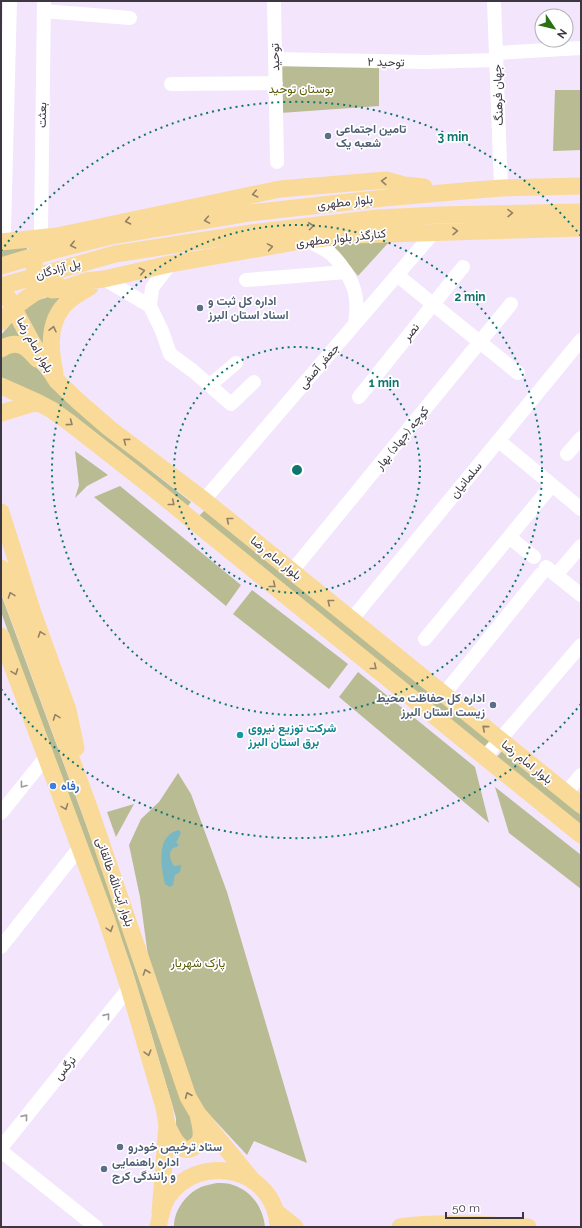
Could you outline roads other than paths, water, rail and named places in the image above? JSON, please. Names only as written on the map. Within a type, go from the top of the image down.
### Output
[{"type":"main road","points":[[2,237],[57,236],[280,189],[386,180],[404,186],[464,191]]},
{"type":"main road","name":"بلوار مطهری","points":[[110,236],[249,213],[384,198],[501,188],[581,186]]},
{"type":"main road","name":"بلوار مطهری","points":[[115,254],[251,232],[378,218],[581,212]]},
{"type":"main road","name":"کنارگذر بلوار مطهری","points":[[104,279],[170,264],[307,240],[354,235],[581,228]]},
{"type":"main road","points":[[57,236],[45,242],[38,248],[34,260],[35,271],[40,282],[52,290],[63,289],[86,282],[104,279]]},
{"type":"main road","name":"پل آزادگان","points":[[1,266],[110,236]]},
{"type":"main road","points":[[1,322],[8,313],[31,295],[51,284],[84,272],[115,254]]},
{"type":"main road","name":"پل آزادگان","points":[[1,285],[115,254]]},
{"type":"main road","points":[[57,382],[50,351],[52,334],[56,320],[62,307],[74,296],[104,279]]},
{"type":"main road","name":"بلوار امام رضا","points":[[1,285],[33,344],[57,382],[109,428],[204,500],[581,805]]},
{"type":"main road","points":[[1,349],[16,344],[29,349],[57,382]]},
{"type":"main road","name":"بلوار امام رضا","points":[[1,386],[52,410],[70,423],[144,481],[581,835]]},
{"type":"main road","points":[[1,413],[37,402]]},
{"type":"main road","points":[[1,512],[33,613],[68,710],[90,810]]},
{"type":"main road","name":"بلوار آیت‌الله طالقانی","points":[[1,568],[90,810],[188,1097],[198,1114],[253,1181]]},
{"type":"main road","name":"بلوار آیت‌الله طالقانی","points":[[1,636],[106,918],[129,988],[164,1107],[168,1126],[159,1220]]},
{"type":"main road","points":[[168,1126],[176,1143],[181,1147],[188,1149],[192,1148],[197,1145],[202,1135],[198,1114]]},
{"type":"main road","points":[[159,1220],[167,1198],[178,1185],[191,1176],[207,1171],[223,1170],[239,1173],[253,1181],[263,1189],[270,1200],[276,1219],[295,1227]]},
{"type":"main road","points":[[400,1227],[469,1225],[528,1227]]},
{"type":"street","points":[[2,237],[10,1]]},
{"type":"street","name":"توحید","points":[[274,1],[277,162]]},
{"type":"street","name":"جهان فرهنگ","points":[[494,1],[501,188]]},
{"type":"street","points":[[44,6],[130,18]]},
{"type":"street","name":"بعثت","points":[[41,229],[44,6]]},
{"type":"street","name":"توحید ۲","points":[[275,59],[418,62],[581,48]]},
{"type":"street","points":[[171,84],[276,83]]},
{"type":"street","name":"جعفر آصفی","points":[[204,500],[434,232]]},
{"type":"street","points":[[307,240],[330,253],[346,272],[356,294],[357,312],[355,324]]},
{"type":"street","points":[[170,264],[152,288],[150,306],[162,331],[170,354],[232,404],[254,382]]},
{"type":"street","name":"نصر","points":[[359,397],[463,268]]},
{"type":"street","points":[[246,280],[346,272]]},
{"type":"street","points":[[397,275],[518,373]]},
{"type":"street","points":[[104,279],[150,306]]},
{"type":"street","name":"کوچه (جهاد) بهار","points":[[292,571],[511,304]]},
{"type":"street","name":"سلمانیان","points":[[352,619],[581,340]]},
{"type":"street","points":[[210,385],[236,363]]},
{"type":"street","points":[[567,454],[581,438]]},
{"type":"street","points":[[499,441],[581,508]]},
{"type":"street","points":[[425,639],[552,485]]},
{"type":"street","points":[[508,537],[534,557]]},
{"type":"street","points":[[444,694],[548,572],[581,546]]},
{"type":"street","points":[[548,572],[581,595]]},
{"type":"street","points":[[485,757],[581,645]]},
{"type":"street","points":[[1,813],[46,757]]},
{"type":"street","points":[[566,793],[581,775]]},
{"type":"street","points":[[1,947],[80,847]]},
{"type":"street","name":"نرگس","points":[[1,1148],[129,988]]},
{"type":"street","points":[[1,1152],[92,1226]]},
{"type":"water","points":[[179,830],[181,833],[176,843],[179,844],[171,850],[170,854],[174,866],[181,865],[180,872],[175,875],[173,885],[170,887],[165,884],[162,869],[161,861],[163,845],[166,838],[171,833]]},
{"type":"place","name":"تامین اجتماعی شعبه یک","points":[[328,136]]},
{"type":"place","name":"اداره کل ثبت و اسناد استان البرز","points":[[200,308]]},
{"type":"place","name":"اداره کل حفاظت محیط زیست استان البرز","points":[[493,705]]},
{"type":"place","name":"شرکت توزیع نیروی برق استان البرز","points":[[240,735]]},
{"type":"place","name":"رفاه","points":[[53,786]]},
{"type":"place","name":"ستاد ترخیص خودرو","points":[[120,1147]]},
{"type":"place","name":"اداره راهنمایی و رانندگی کرج","points":[[104,1169]]},
{"type":"park label","name":"بوستان توحید","points":[[301,89]]},
{"type":"park label","name":"پارک شهریار","points":[[198,963]]}]
